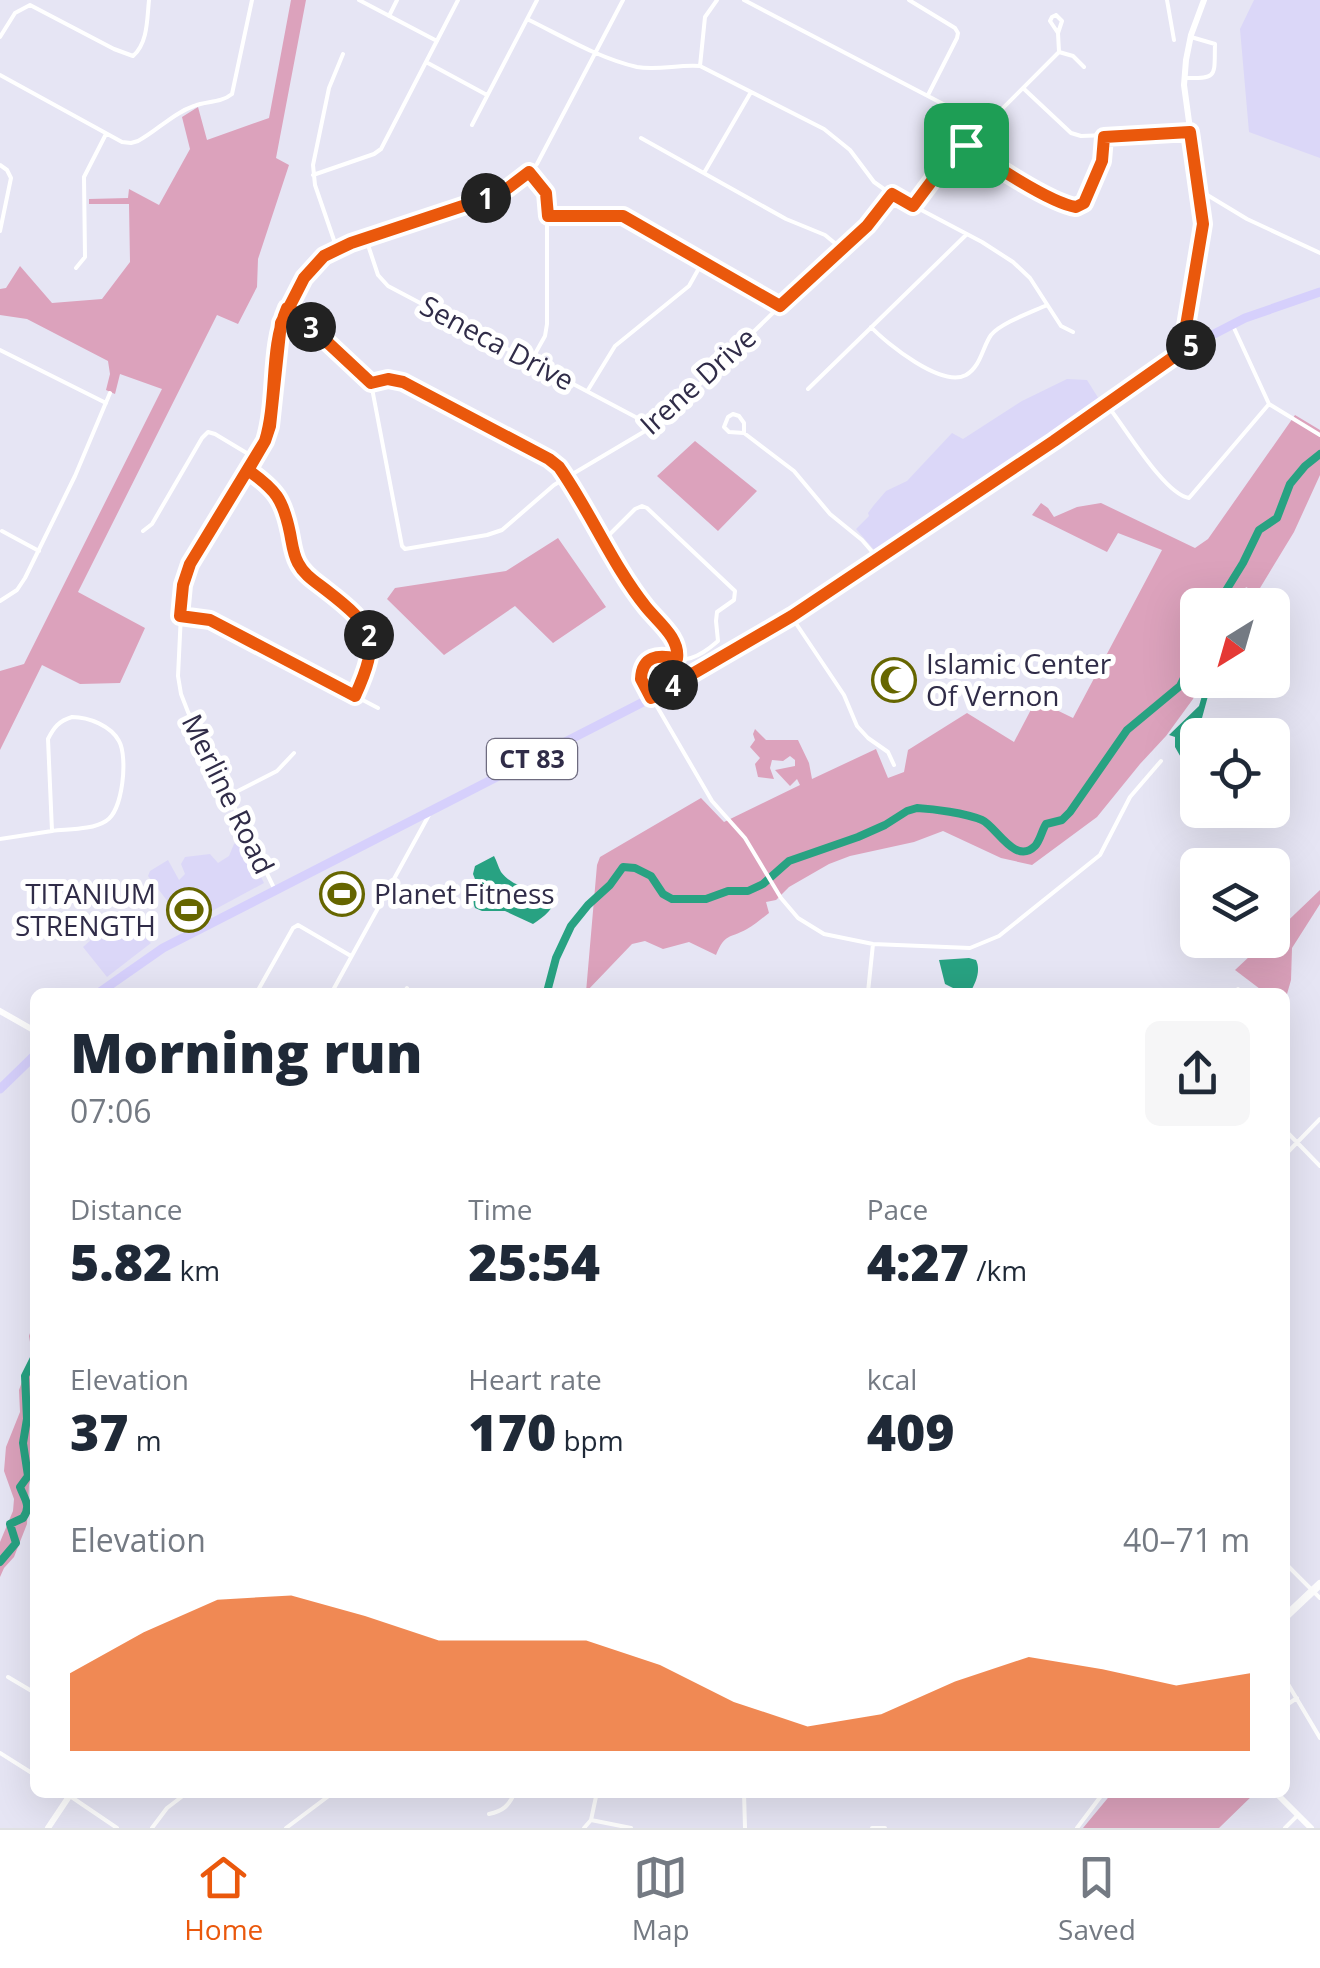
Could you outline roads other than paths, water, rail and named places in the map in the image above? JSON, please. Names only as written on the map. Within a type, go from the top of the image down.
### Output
[{"type":"main road","name":"CT 83","points":[[106,988],[163,948],[651,698],[792,616],[1192,344],[1232,324],[1320,292]]},
{"type":"main road","points":[[0,1089],[30,1060]]},
{"type":"main road","points":[[1290,1613],[1318,1591]]},
{"type":"street","points":[[0,37],[14,13],[30,5],[114,50],[133,56],[143,43],[149,0]]},
{"type":"street","points":[[0,75],[122,142],[138,141],[185,110],[225,100],[232,94],[252,0]]},
{"type":"street","points":[[359,0],[437,41]]},
{"type":"street","points":[[389,16],[397,0]]},
{"type":"street","points":[[313,175],[381,149],[458,0]]},
{"type":"street","points":[[472,125],[537,0]]},
{"type":"street","name":"Merline Road","points":[[274,889],[180,694],[178,676],[183,585],[190,564],[265,441],[281,323],[312,267],[336,249],[493,196],[529,172],[537,164],[623,0]]},
{"type":"street","points":[[700,66],[705,17],[717,0]]},
{"type":"street","points":[[744,0],[947,106],[976,135]]},
{"type":"street","points":[[909,0],[958,32],[928,95]]},
{"type":"street","points":[[1168,0],[1174,40]]},
{"type":"street","points":[[1192,344],[1186,326],[1203,224],[1185,104],[1185,78],[1191,37],[1204,0]]},
{"type":"street","points":[[527,20],[597,53],[638,67],[700,66],[837,137],[874,182],[1013,262],[1030,278],[1061,326],[1073,332]]},
{"type":"street","points":[[913,206],[937,174],[1059,52],[1058,34]]},
{"type":"street","points":[[1185,78],[1205,79],[1214,70],[1215,44],[1191,37]]},
{"type":"street","points":[[1059,52],[1073,56],[1084,67]]},
{"type":"street","points":[[336,249],[313,175],[329,88],[343,54]]},
{"type":"street","points":[[426,62],[487,95]]},
{"type":"street","points":[[1023,88],[1071,133],[1081,136],[1190,132]]},
{"type":"street","points":[[704,173],[751,92]]},
{"type":"street","points":[[76,268],[85,257],[84,178],[106,134]]},
{"type":"street","points":[[966,145],[1056,201],[1076,207],[1084,203],[1102,161],[1104,137]]},
{"type":"street","points":[[641,138],[786,218],[825,235],[842,249]]},
{"type":"street","points":[[0,166],[11,178],[0,231]]},
{"type":"street","points":[[529,172],[546,193],[548,216],[547,324],[545,336],[530,361]]},
{"type":"street","points":[[1199,190],[1247,219],[1320,253]]},
{"type":"street","name":"Irene Drive","points":[[371,383],[404,549],[495,532],[554,486],[662,421],[867,226],[892,194]]},
{"type":"street","points":[[548,216],[623,216],[780,306]]},
{"type":"street","points":[[808,388],[966,235]]},
{"type":"street","name":"Seneca Drive","points":[[366,239],[384,282],[644,422],[648,429]]},
{"type":"street","points":[[588,392],[614,346],[688,286],[703,261]]},
{"type":"street","points":[[871,327],[901,353],[954,378],[965,376],[976,366],[992,335],[1000,328],[1047,305]]},
{"type":"street","points":[[287,308],[371,383],[388,379],[403,382],[559,467],[644,604],[674,640],[677,659]]},
{"type":"street","points":[[1232,324],[1268,404],[1320,435]]},
{"type":"street","points":[[0,350],[106,403]]},
{"type":"street","points":[[0,601],[17,590],[39,551],[110,393]]},
{"type":"street","points":[[1107,405],[1159,475],[1182,497],[1189,498],[1268,404]]},
{"type":"street","points":[[744,433],[739,416],[728,417],[724,427],[729,432],[744,433],[794,472],[830,514],[878,558]]},
{"type":"street","points":[[144,531],[208,432],[255,458]]},
{"type":"street","points":[[248,470],[280,499],[302,570],[364,624],[371,649],[355,696]]},
{"type":"street","points":[[604,540],[642,506],[734,591],[734,600],[717,612],[718,641],[688,660],[654,656],[641,670],[641,679],[712,801],[745,838],[787,906],[808,926],[824,934],[873,944],[970,948],[999,936],[1100,855],[1130,798],[1161,762]]},
{"type":"street","points":[[2,531],[39,551]]},
{"type":"street","points":[[180,616],[210,620],[378,708]]},
{"type":"street","points":[[792,616],[844,694],[858,726],[886,750],[894,766]]},
{"type":"street","points":[[0,838],[52,831],[99,824],[114,815],[120,800],[120,742],[108,729],[82,717],[61,720],[48,739],[52,831]]},
{"type":"street","points":[[230,795],[277,771],[294,753]]},
{"type":"street","points":[[334,988],[431,811]]},
{"type":"street","points":[[258,988],[298,925],[351,956]]},
{"type":"street","points":[[868,988],[873,944]]},
{"type":"street","points":[[0,1011],[30,1028]]},
{"type":"street","points":[[1290,1150],[1320,1119]]},
{"type":"street","points":[[1290,1135],[1320,1166]]},
{"type":"street","points":[[1290,1567],[1318,1591]]},
{"type":"street","points":[[8,1678],[30,1690]]},
{"type":"street","points":[[1290,1687],[1320,1738]]},
{"type":"street","points":[[1290,1703],[1297,1698]]},
{"type":"street","points":[[1,1757],[30,1772]]},
{"type":"street","points":[[48,1828],[66,1798]]},
{"type":"street","points":[[74,1798],[117,1828]]},
{"type":"street","points":[[152,1828],[180,1798]]},
{"type":"street","points":[[286,1828],[326,1798]]},
{"type":"street","points":[[489,1814],[502,1811],[512,1798]]},
{"type":"street","points":[[584,1828],[591,1820],[596,1798]]},
{"type":"street","points":[[744,1798],[745,1828]]},
{"type":"street","points":[[1076,1828],[1099,1798]]},
{"type":"street","points":[[1281,1798],[1311,1828]]},
{"type":"street","points":[[1285,1828],[1298,1815]]},
{"type":"street","points":[[591,1820],[632,1828]]},
{"type":"street","points":[[872,1828],[885,1828]]},
{"type":"waterway","points":[[1228,588],[1259,530],[1277,518],[1290,484],[1320,454]]},
{"type":"waterway","points":[[548,988],[571,926],[623,867],[651,876],[663,894],[672,899],[706,899],[728,891],[748,891],[763,884],[789,861],[858,837],[917,808],[982,820],[1013,848],[1028,851],[1037,844],[1046,824],[1062,820],[1070,812],[1127,730],[1180,686]]},
{"type":"waterway","points":[[0,1562],[16,1543],[10,1524],[23,1518],[27,1510],[20,1487],[28,1476],[23,1443],[27,1419],[25,1376],[30,1366]]},
{"type":"place","name":"Islamic Center Of Vernon","points":[[894,680]]},
{"type":"place","name":"Planet Fitness","points":[[342,894]]},
{"type":"place","name":"TITANIUM STRENGTH","points":[[189,910]]}]
